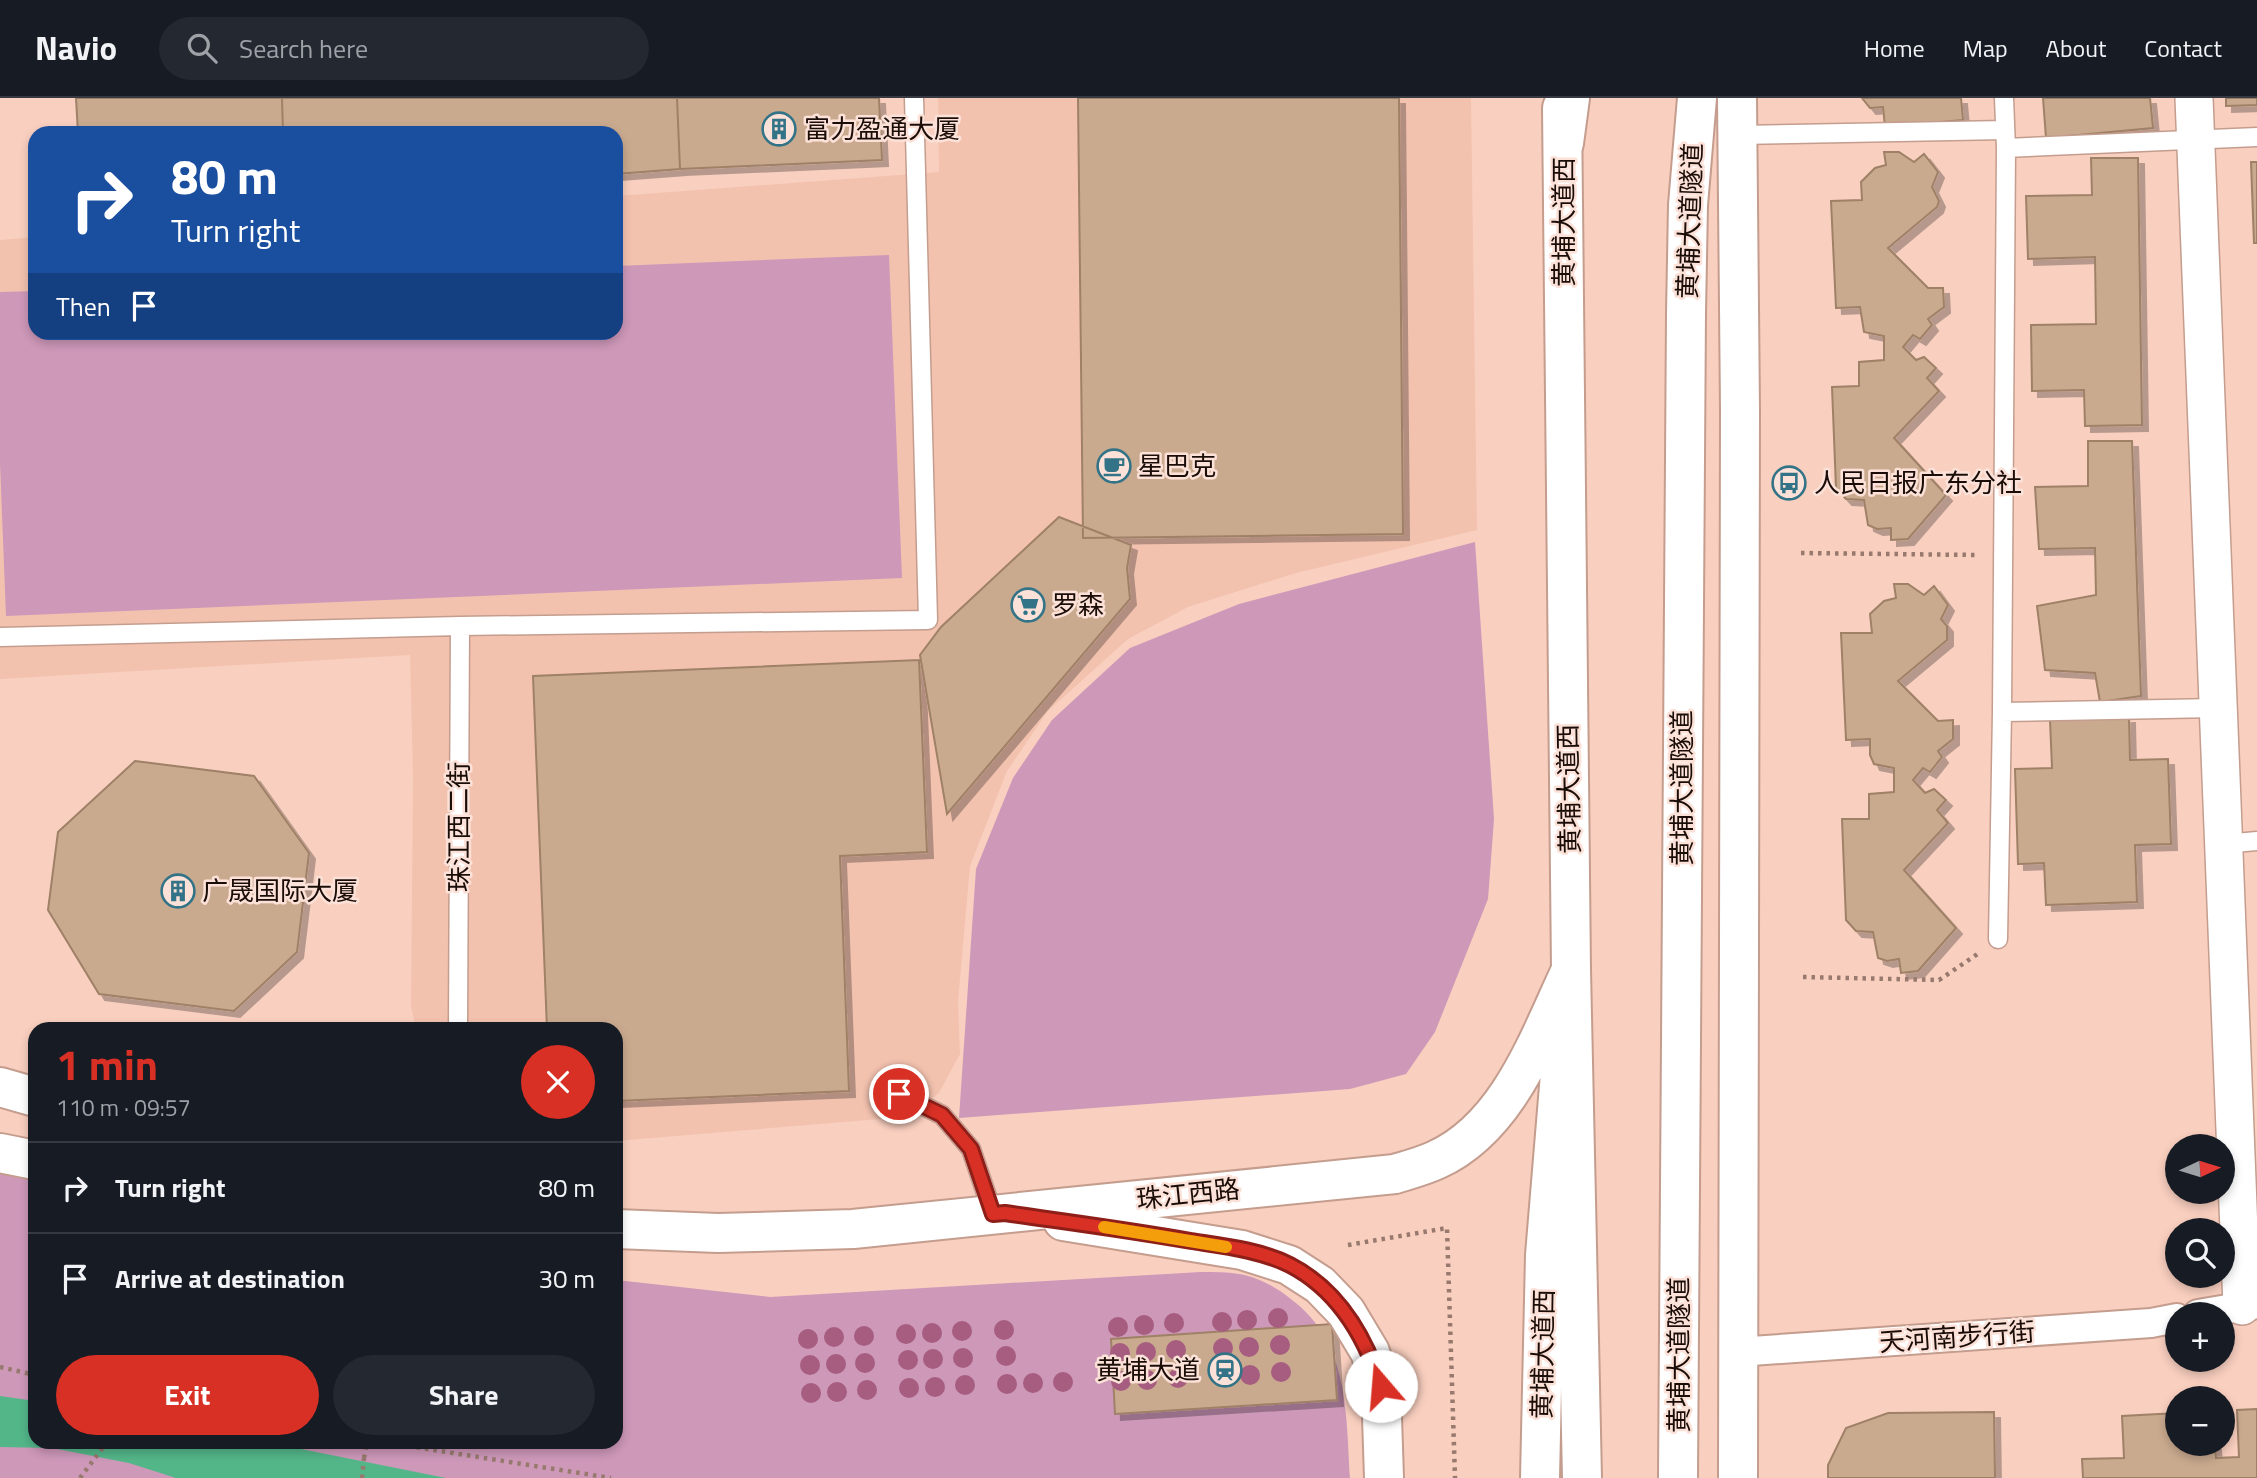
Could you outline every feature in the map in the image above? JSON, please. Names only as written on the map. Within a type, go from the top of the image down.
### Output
[{"type":"main road","name":"黄埔大道西","points":[[1540,1478],[1545,1255],[1555,1115],[1571,970],[1562,98]]},
{"type":"main road","points":[[1564,142],[1570,98]]},
{"type":"main road","name":"黄埔大道隧道","points":[[1678,1478],[1686,313],[1688,205],[1697,98]]},
{"type":"main road","points":[[1737,98],[1738,1478]]},
{"type":"main road","points":[[1571,970],[1583,1478]]},
{"type":"main road","name":"珠江西路","points":[[623,1229],[718,1233],[852,1229],[1350,1181],[1395,1174],[1437,1160],[1470,1137],[1498,1109],[1521,1073],[1571,970]]},
{"type":"main road","points":[[0,1087],[28,1095]]},
{"type":"main road","points":[[0,1153],[28,1159]]},
{"type":"main road","points":[[999,1213],[1242,1250],[1289,1265],[1320,1285],[1346,1312],[1370,1352],[1381,1386],[1384,1478]]},
{"type":"street","points":[[2194,98],[2217,708],[2240,842],[2250,1305]]},
{"type":"street","name":"天河南步行街","points":[[1737,1352],[2165,1320]]},
{"type":"lane","points":[[0,637],[460,625],[928,621],[914,98]]},
{"type":"lane","points":[[1998,939],[2002,712],[2004,98]]},
{"type":"lane","points":[[1738,135],[2196,141],[2257,137]]},
{"type":"lane","name":"珠江西二街","points":[[458,1022],[460,625]]},
{"type":"lane","points":[[2002,712],[2217,708]]},
{"type":"lane","points":[[899,1094],[942,1115],[971,1149],[999,1213]]},
{"type":"path","points":[[1801,553],[2003,555]]},
{"type":"path","points":[[1803,977],[1939,981],[1998,939]]},
{"type":"path","points":[[1348,1245],[1447,1228],[1455,1478]]},
{"type":"path","points":[[0,1367],[28,1373]]},
{"type":"path","points":[[80,1478],[102,1449]]},
{"type":"path","points":[[362,1478],[366,1449]]},
{"type":"path","points":[[427,1449],[611,1478]]},
{"type":"shaded area","points":[[938,98],[1471,98],[1477,530],[1296,573],[1188,607],[1128,639],[1048,711],[1007,771],[970,866],[958,1002],[960,1054],[939,1093],[904,1117],[623,1140],[623,1022],[414,1022],[411,1006],[413,777],[410,655],[0,679],[0,240],[28,238],[28,340],[623,340],[623,195],[939,172]]},
{"type":"shaded area","points":[[889,255],[902,578],[6,616],[0,463],[0,292],[28,291],[28,340],[623,340],[623,266]]},
{"type":"shaded area","points":[[1475,542],[1494,819],[1488,899],[1435,1032],[1406,1074],[1350,1089],[959,1118],[976,869],[1013,778],[1052,720],[1130,648],[1239,604]]},
{"type":"shaded area","points":[[0,1135],[28,1144],[28,1449],[623,1449],[623,1281],[770,1297],[1216,1272],[1246,1275],[1274,1287],[1311,1317],[1325,1337],[1341,1381],[1350,1478],[0,1478]]},
{"type":"shaded area","points":[[0,1396],[28,1400],[28,1448],[0,1447]]},
{"type":"shaded area","points":[[57,1449],[301,1449],[446,1478],[176,1478],[129,1463]]},
{"type":"building","points":[[76,98],[282,98],[283,126],[78,126]]},
{"type":"building","points":[[282,98],[677,98],[680,169],[623,173],[623,126],[283,126]]},
{"type":"building","name":"富力盈通大厦","points":[[677,98],[879,98],[882,160],[680,169]]},
{"type":"building","points":[[1078,98],[1399,98],[1403,534],[1083,538]]},
{"type":"building","points":[[1862,98],[1961,98],[1963,120],[1885,127],[1883,107],[1870,108]]},
{"type":"building","points":[[2043,98],[2150,98],[2153,128],[2046,138]]},
{"type":"building","points":[[2226,98],[2257,98],[2257,105],[2226,106]]},
{"type":"building","points":[[1884,152],[1899,152],[1914,162],[1924,154],[1938,172],[1932,187],[1939,201],[1937,207],[1888,248],[1928,288],[1943,288],[1944,307],[1928,319],[1932,325],[1920,339],[1913,335],[1903,347],[1916,360],[1924,357],[1936,368],[1927,378],[1939,391],[1894,438],[1946,495],[1908,539],[1891,540],[1891,528],[1877,529],[1868,525],[1864,500],[1846,499],[1836,488],[1832,387],[1859,386],[1859,362],[1884,360],[1884,336],[1864,332],[1860,307],[1836,308],[1831,201],[1862,200],[1861,182],[1875,168],[1886,165]]},
{"type":"building","points":[[2091,158],[2138,158],[2142,425],[2085,426],[2084,390],[2032,391],[2031,325],[2096,324],[2095,257],[2028,259],[2026,196],[2092,195]]},
{"type":"building","points":[[2251,162],[2257,162],[2257,243],[2254,243]]},
{"type":"building","points":[[2088,441],[2132,441],[2141,696],[2100,702],[2095,673],[2045,670],[2037,606],[2096,595],[2095,548],[2039,549],[2035,487],[2088,486]]},
{"type":"building","points":[[1059,517],[1131,545],[1127,568],[1130,599],[947,814],[920,655],[941,627]]},
{"type":"building","points":[[1894,584],[1908,584],[1924,595],[1934,586],[1948,605],[1941,619],[1947,626],[1947,640],[1898,681],[1938,721],[1953,720],[1953,739],[1938,751],[1942,757],[1930,772],[1923,768],[1913,780],[1925,793],[1934,789],[1946,800],[1937,810],[1948,823],[1904,870],[1956,928],[1918,971],[1901,973],[1899,959],[1887,961],[1878,958],[1873,932],[1856,931],[1846,920],[1842,819],[1869,819],[1869,794],[1894,792],[1894,768],[1874,764],[1870,755],[1870,739],[1846,740],[1841,633],[1872,633],[1870,614],[1884,601],[1896,598]]},
{"type":"building","points":[[919,660],[927,852],[840,856],[849,1091],[623,1101],[623,1022],[547,1022],[533,676]]},
{"type":"building","points":[[2129,717],[2130,760],[2168,759],[2171,844],[2135,845],[2137,902],[2046,905],[2044,863],[2018,864],[2015,769],[2052,768],[2050,720]]},
{"type":"building","name":"广晟国际大厦","points":[[135,761],[254,776],[309,853],[297,952],[234,1011],[99,994],[48,910],[58,832]]},
{"type":"building","name":"黄埔大道","points":[[1332,1324],[1337,1400],[1115,1414],[1111,1339]]},
{"type":"building","points":[[2257,1409],[2257,1478],[2083,1478],[2082,1459],[2124,1458],[2122,1416],[2165,1414],[2165,1456],[2239,1457],[2237,1410]]},
{"type":"building","points":[[1994,1412],[1995,1478],[1828,1478],[1828,1465],[1846,1428],[1888,1413]]},
{"type":"slow traffic","points":[[1104,1227],[1226,1247]]},
{"type":"place","name":"富力盈通大厦","points":[[779,129]]},
{"type":"place","name":"星巴克","points":[[1114,466]]},
{"type":"place","name":"人民日报广东分社","points":[[1789,483]]},
{"type":"place","name":"罗森","points":[[1028,605]]},
{"type":"place","name":"广晟国际大厦","points":[[178,891]]},
{"type":"place","name":"黄埔大道","points":[[1225,1370]]},
{"type":"route","points":[[899,1094],[942,1115],[971,1149],[993,1214],[1005,1213],[1197,1242],[1242,1250],[1289,1265],[1320,1285],[1346,1312],[1370,1352],[1381,1386]]}]
